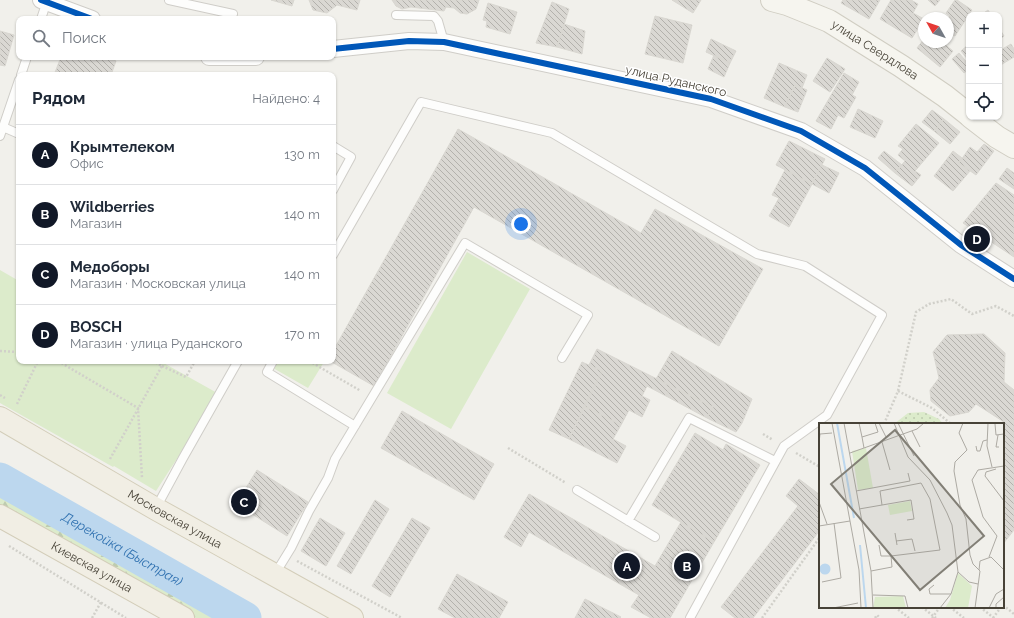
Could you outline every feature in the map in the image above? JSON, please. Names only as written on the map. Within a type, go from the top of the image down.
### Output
[{"type":"main road","name":"улица Свердлова","points":[[772,0],[787,4],[829,22],[901,66],[945,96],[966,113]]},
{"type":"main road","name":"улица Свердлова","points":[[975,120],[997,137],[1014,147]]},
{"type":"main road","name":"Московская улица","points":[[8,411],[156,509],[352,618]]},
{"type":"main road","name":"Киевская улица","points":[[0,516],[183,618]]},
{"type":"street","points":[[45,1],[84,16]]},
{"type":"street","name":"улица Руданского","points":[[336,49],[409,41],[444,42],[711,99],[801,131],[865,168],[961,245],[1014,279]]},
{"type":"lane","points":[[169,0],[233,14]]},
{"type":"lane","points":[[42,16],[45,1]]},
{"type":"lane","points":[[396,15],[434,16],[438,21],[444,42]]},
{"type":"lane","points":[[22,72],[26,60]]},
{"type":"lane","points":[[0,136],[16,89]]},
{"type":"lane","points":[[336,250],[421,102],[552,133],[758,254],[805,266],[882,315],[827,415],[784,446],[690,618]]},
{"type":"lane","points":[[3,127],[16,133]]},
{"type":"lane","points":[[336,148],[351,157],[336,184]]},
{"type":"lane","points":[[274,575],[291,548],[309,511],[328,478],[335,459],[465,243],[588,315],[562,358]]},
{"type":"lane","points":[[156,509],[236,364]]},
{"type":"lane","points":[[271,364],[266,372],[355,426]]},
{"type":"lane","points":[[628,521],[689,418],[776,461]]},
{"type":"lane","points":[[577,490],[655,537]]},
{"type":"path","points":[[884,423],[898,391],[916,312],[930,304],[951,299],[972,314],[996,306],[1014,316]]},
{"type":"path","points":[[0,351],[16,352]]},
{"type":"path","points":[[8,411],[36,364]]},
{"type":"path","points":[[63,364],[138,408]]},
{"type":"path","points":[[158,364],[186,377],[193,364]]},
{"type":"path","points":[[315,364],[361,391]]},
{"type":"path","points":[[110,459],[162,366]]},
{"type":"path","points":[[898,391],[932,408],[950,423]]},
{"type":"path","points":[[138,408],[142,478]]},
{"type":"path","points":[[508,448],[577,490]]},
{"type":"path","points":[[762,618],[819,537]]},
{"type":"path","points":[[7,545],[126,618]]},
{"type":"path","points":[[92,618],[101,602]]},
{"type":"path","points":[[1004,607],[1014,614]]},
{"type":"path","points":[[896,608],[909,618]]},
{"type":"path","points":[[923,608],[934,617],[939,608]]},
{"type":"path","points":[[951,608],[964,618]]},
{"type":"path","points":[[981,608],[993,618],[1000,608]]},
{"type":"path","points":[[875,618],[877,616],[880,618]]},
{"type":"green space","points":[[467,252],[530,289],[451,429],[387,393]]},
{"type":"green space","points":[[0,270],[16,279],[16,364],[165,364],[219,394],[156,491],[0,403]]},
{"type":"green space","points":[[275,364],[323,364],[308,388],[273,368]]},
{"type":"green space","points":[[924,412],[939,419],[942,423],[895,423],[908,413]]},
{"type":"green space","points":[[2,491],[222,618],[192,618],[0,509],[0,494]]},
{"type":"building","points":[[271,0],[294,0],[292,6]]},
{"type":"building","points":[[309,0],[360,0],[357,10],[337,5],[327,13],[313,10]]},
{"type":"building","points":[[392,0],[479,0],[476,9],[467,14],[460,13],[454,8],[446,7],[444,11],[411,7],[402,9],[396,6]]},
{"type":"building","points":[[672,0],[701,0],[693,13]]},
{"type":"building","points":[[843,0],[880,0],[869,19],[841,3]]},
{"type":"building","points":[[891,0],[911,0],[918,4],[913,13],[918,16],[918,28],[912,38],[880,19]]},
{"type":"building","points":[[928,0],[940,0],[935,6]]},
{"type":"building","points":[[955,0],[972,10],[971,12],[966,12],[966,19],[955,36],[954,12],[947,12]]},
{"type":"building","points":[[552,2],[569,9],[557,47],[536,43]]},
{"type":"building","points":[[488,3],[517,12],[510,34],[486,27],[487,21],[483,20]]},
{"type":"building","points":[[655,16],[692,25],[683,63],[645,54]]},
{"type":"building","points":[[564,24],[585,31],[582,54],[557,47]]},
{"type":"building","points":[[0,31],[14,35],[5,66],[0,65]]},
{"type":"building","points":[[711,39],[736,51],[730,63],[706,52]]},
{"type":"building","points":[[1011,44],[1014,49],[1014,57],[1002,64],[1002,49]]},
{"type":"building","points":[[918,47],[918,48],[949,48],[953,51],[940,67],[917,48]]},
{"type":"building","points":[[966,47],[966,57],[961,51]]},
{"type":"building","points":[[959,53],[966,61],[966,71],[964,73],[952,59]]},
{"type":"building","points":[[714,55],[730,63],[724,77],[708,69]]},
{"type":"building","points":[[827,58],[845,69],[830,92],[813,81]]},
{"type":"building","points":[[60,60],[116,61],[112,72],[55,72]]},
{"type":"building","points":[[779,63],[807,75],[802,88],[795,85],[785,107],[764,98]]},
{"type":"building","points":[[844,73],[859,82],[852,95],[856,97],[844,118],[838,115],[831,129],[816,121]]},
{"type":"building","points":[[795,85],[807,90],[798,112],[785,107]]},
{"type":"building","points":[[858,109],[883,121],[875,138],[850,127]]},
{"type":"building","points":[[932,110],[944,119],[934,131],[922,122]]},
{"type":"building","points":[[944,119],[960,132],[950,144],[934,131]]},
{"type":"building","points":[[916,124],[939,143],[915,171],[921,175],[912,186],[895,173],[905,161],[898,155],[903,149],[898,146]]},
{"type":"building","points":[[458,129],[641,233],[655,209],[763,269],[719,346],[474,207],[374,386],[335,364],[336,346]]},
{"type":"building","points":[[789,141],[825,159],[812,184],[776,165]]},
{"type":"building","points":[[984,144],[994,151],[976,175],[959,163],[970,147],[977,152]]},
{"type":"building","points":[[884,151],[902,165],[895,173],[878,158]]},
{"type":"building","points":[[953,151],[962,158],[959,163],[970,171],[953,191],[934,176]]},
{"type":"building","points":[[822,165],[839,173],[829,193],[812,184]]},
{"type":"building","points":[[1007,168],[1014,173],[1014,189],[999,179]]},
{"type":"building","points":[[785,170],[812,184],[789,227],[769,216],[779,198],[772,195]]},
{"type":"building","points":[[996,183],[1014,195],[1014,257],[963,223]]},
{"type":"building","points":[[984,334],[1005,353],[1004,382],[1014,390],[1014,530],[1004,543],[1004,422],[976,404],[969,412],[950,416],[931,401],[930,390],[939,378],[933,352],[947,335]]},
{"type":"building","points":[[597,349],[671,386],[666,396],[647,386],[642,396],[650,400],[642,417],[629,410],[621,425],[584,406],[602,371],[589,365]]},
{"type":"building","points":[[672,351],[752,399],[742,423],[736,432],[707,418],[713,407],[656,379]]},
{"type":"building","points":[[582,362],[602,371],[569,439],[549,430]]},
{"type":"building","points":[[671,386],[713,407],[707,418],[666,396]]},
{"type":"building","points":[[584,406],[621,425],[613,439],[626,446],[617,463],[569,439]]},
{"type":"building","points":[[402,411],[494,464],[474,500],[381,448]]},
{"type":"building","points":[[695,433],[723,450],[726,444],[760,465],[714,542],[652,505]]},
{"type":"building","points":[[257,470],[308,502],[287,536],[236,504]]},
{"type":"building","points":[[799,479],[819,494],[819,531],[753,618],[735,618],[721,607],[798,506],[786,496]]},
{"type":"building","points":[[529,494],[655,566],[681,522],[714,542],[670,618],[651,618],[631,607],[639,595],[529,532],[521,547],[504,537]]},
{"type":"building","points":[[375,500],[389,509],[351,574],[337,566]]},
{"type":"building","points":[[320,518],[345,533],[326,566],[301,551]]},
{"type":"building","points":[[412,518],[430,528],[390,597],[372,586]]},
{"type":"building","points":[[457,574],[508,602],[499,618],[455,618],[438,609]]},
{"type":"building","points":[[585,599],[621,617],[575,618]]},
{"type":"waterway","name":"Дерекойка (Быстрая)","points":[[0,479],[245,618]]},
{"type":"cycle path","points":[[41,0],[84,16]]},
{"type":"cycle path","points":[[336,49],[409,41],[444,42],[711,99],[801,131],[865,168],[961,245],[1014,279]]},
{"type":"place","name":"BOSCH","points":[[977,239]]},
{"type":"place","name":"Медоборы","points":[[244,502]]},
{"type":"place","name":"Крымтелеком","points":[[627,566]]},
{"type":"place","name":"Wildberries","points":[[687,566]]}]
